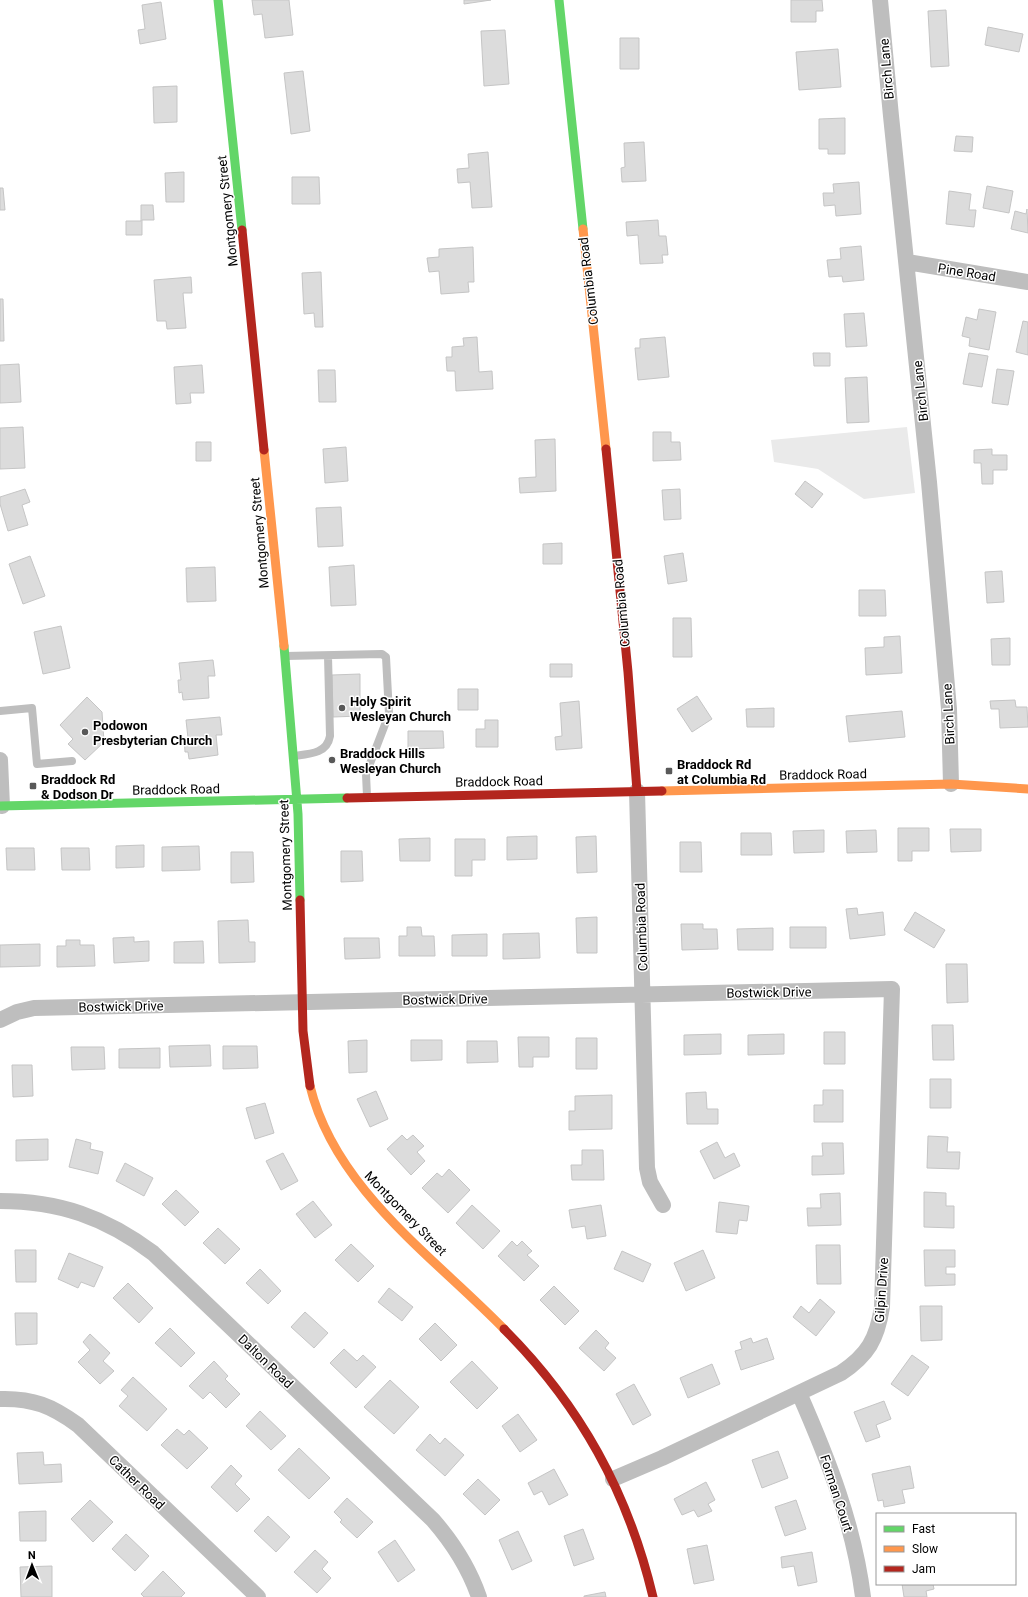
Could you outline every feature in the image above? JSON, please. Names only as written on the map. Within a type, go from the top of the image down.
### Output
[{"type":"street","name":"Montgomery Street","points":[[218,0],[232,123],[297,799],[303,1002],[309,1085],[323,1126],[343,1164],[373,1201],[517,1341],[558,1389],[599,1453],[613,1479],[625,1506],[638,1544],[653,1597]]},
{"type":"street","name":"Columbia Road","points":[[559,0],[602,404],[632,718],[637,791],[647,1168],[650,1182],[663,1205]]},
{"type":"street","name":"Birch Lane","points":[[880,0],[939,594],[949,708],[952,784]]},
{"type":"street","name":"Pine Road","points":[[907,262],[1028,282]]},
{"type":"street","points":[[0,760],[1,806]]},
{"type":"street","name":"Braddock Road","points":[[952,784],[997,778]]},
{"type":"street","name":"Braddock Road","points":[[1,806],[952,784],[1028,789]]},
{"type":"street","name":"Bostwick Drive","points":[[0,1020],[17,1012],[34,1008],[892,989]]},
{"type":"street","name":"Gilpin Drive","points":[[613,1479],[841,1373],[856,1363],[867,1351],[875,1338],[880,1325],[882,1307],[892,989]]},
{"type":"street","name":"Dalton Road","points":[[0,1201],[42,1203],[74,1210],[115,1227],[152,1253],[432,1520],[448,1538],[462,1558],[479,1597]]},
{"type":"street","name":"Forman Court","points":[[798,1393],[822,1446],[844,1507],[863,1597]]},
{"type":"street","name":"Cather Road","points":[[0,1399],[28,1400],[41,1403],[62,1413],[78,1425],[258,1597]]},
{"type":"lane","points":[[284,656],[382,654],[386,656],[389,714],[366,774],[367,797]]},
{"type":"lane","points":[[293,756],[315,753],[324,749],[329,743],[328,656]]},
{"type":"lane","points":[[0,711],[32,708],[37,764],[72,761]]},
{"type":"shaded area","points":[[907,427],[915,493],[864,499],[818,469],[774,462],[771,440]]},
{"type":"building","points":[[252,0],[289,0],[293,35],[265,38],[262,14],[254,15]]},
{"type":"building","points":[[464,0],[491,0],[464,4]]},
{"type":"building","points":[[791,0],[822,0],[823,11],[816,11],[816,22],[791,22]]},
{"type":"building","points":[[161,2],[166,39],[140,44],[138,30],[145,29],[142,5]]},
{"type":"building","points":[[946,10],[949,66],[931,67],[928,11]]},
{"type":"building","points":[[988,27],[1023,34],[1019,52],[985,45]]},
{"type":"building","points":[[505,30],[509,84],[484,86],[481,31]]},
{"type":"building","points":[[620,38],[639,38],[639,69],[620,69]]},
{"type":"building","points":[[838,49],[841,87],[799,90],[796,52]]},
{"type":"building","points":[[303,71],[310,131],[291,134],[284,73]]},
{"type":"building","points":[[177,86],[177,122],[154,123],[153,87]]},
{"type":"building","points":[[845,118],[845,154],[828,154],[828,149],[819,149],[819,119]]},
{"type":"building","points":[[956,136],[973,137],[972,152],[954,151]]},
{"type":"building","points":[[644,142],[646,181],[622,182],[621,168],[625,167],[624,143]]},
{"type":"building","points":[[488,152],[492,207],[472,208],[470,182],[458,183],[457,169],[469,168],[468,154]]},
{"type":"building","points":[[184,172],[184,202],[166,202],[165,173]]},
{"type":"building","points":[[292,177],[319,177],[320,204],[292,204]]},
{"type":"building","points":[[859,182],[861,214],[836,216],[835,205],[824,206],[823,193],[834,193],[833,184]]},
{"type":"building","points":[[987,186],[1013,191],[1009,213],[983,208]]},
{"type":"building","points":[[0,188],[3,188],[5,210],[0,210]]},
{"type":"building","points":[[949,191],[971,194],[969,210],[976,210],[974,227],[946,224]]},
{"type":"building","points":[[141,205],[153,205],[154,220],[142,220],[142,235],[126,235],[126,221],[141,221]]},
{"type":"building","points":[[1027,209],[1028,233],[1011,229],[1015,211],[1026,214]]},
{"type":"building","points":[[658,220],[659,236],[666,236],[668,255],[662,255],[663,263],[640,264],[638,235],[627,236],[626,222]]},
{"type":"building","points":[[861,246],[864,280],[843,282],[842,276],[829,277],[827,260],[841,259],[840,248]]},
{"type":"building","points":[[473,247],[474,282],[468,282],[469,292],[441,294],[439,271],[429,272],[427,258],[439,257],[439,249]]},
{"type":"building","points":[[321,272],[323,327],[315,327],[314,313],[304,314],[302,273]]},
{"type":"building","points":[[191,277],[192,293],[183,293],[186,328],[167,329],[166,321],[157,321],[154,280]]},
{"type":"building","points":[[0,299],[3,299],[4,341],[0,341]]},
{"type":"building","points":[[979,309],[996,312],[989,350],[969,346],[970,338],[962,336],[966,317],[977,320]]},
{"type":"building","points":[[864,313],[867,346],[846,347],[844,314]]},
{"type":"building","points":[[1023,321],[1028,322],[1028,355],[1016,352]]},
{"type":"building","points":[[477,337],[479,372],[492,371],[493,389],[456,391],[455,371],[447,371],[446,357],[452,357],[452,347],[464,346],[463,338]]},
{"type":"building","points":[[665,337],[669,377],[638,380],[635,348],[640,348],[640,339]]},
{"type":"building","points":[[813,353],[830,353],[830,366],[814,366]]},
{"type":"building","points":[[969,353],[988,356],[982,387],[963,384]]},
{"type":"building","points":[[19,364],[21,402],[0,403],[0,365]]},
{"type":"building","points":[[202,365],[204,393],[190,393],[191,403],[176,404],[174,367]]},
{"type":"building","points":[[997,369],[1014,371],[1008,405],[992,403]]},
{"type":"building","points":[[318,370],[335,370],[336,402],[319,402]]},
{"type":"building","points":[[867,377],[869,422],[847,423],[845,378]]},
{"type":"building","points":[[23,427],[25,468],[0,469],[0,428]]},
{"type":"building","points":[[653,432],[671,432],[671,442],[680,442],[681,460],[653,461]]},
{"type":"building","points":[[555,439],[556,491],[520,493],[519,478],[536,477],[535,440]]},
{"type":"building","points":[[196,442],[211,442],[211,461],[196,461]]},
{"type":"building","points":[[346,447],[348,481],[325,483],[323,449]]},
{"type":"building","points":[[992,449],[992,455],[1007,455],[1007,470],[993,470],[993,484],[982,484],[981,463],[974,463],[974,450]]},
{"type":"building","points":[[805,481],[823,494],[812,508],[795,494]]},
{"type":"building","points":[[25,489],[30,502],[22,505],[28,525],[8,531],[0,504],[0,497]]},
{"type":"building","points":[[680,489],[681,519],[664,520],[662,490]]},
{"type":"building","points":[[341,507],[343,546],[318,547],[316,508]]},
{"type":"building","points":[[562,543],[562,564],[543,564],[543,544]]},
{"type":"building","points":[[683,553],[687,581],[668,584],[664,556]]},
{"type":"building","points":[[30,556],[45,596],[23,604],[9,564]]},
{"type":"building","points":[[354,565],[356,605],[331,606],[329,567]]},
{"type":"building","points":[[215,567],[216,601],[187,602],[186,568]]},
{"type":"building","points":[[1002,571],[1004,602],[987,603],[985,572]]},
{"type":"building","points":[[859,590],[885,590],[886,616],[859,616]]},
{"type":"building","points":[[673,618],[691,618],[692,657],[673,657]]},
{"type":"building","points":[[61,626],[70,668],[43,674],[34,632]]},
{"type":"building","points":[[900,636],[902,673],[866,675],[865,648],[884,647],[884,637]]},
{"type":"building","points":[[1010,638],[1010,665],[992,665],[991,639]]},
{"type":"building","points":[[213,660],[215,676],[208,676],[209,698],[183,700],[182,692],[179,693],[178,680],[181,680],[179,663]]},
{"type":"building","points":[[550,664],[572,664],[572,677],[550,677]]},
{"type":"building","points":[[360,674],[360,716],[333,717],[332,675]]},
{"type":"building","points":[[458,689],[478,689],[478,710],[458,710]]},
{"type":"building","points":[[697,696],[712,719],[692,732],[677,709]]},
{"type":"building","name":"Podowon Presbyterian Church","points":[[87,697],[102,712],[104,742],[85,760],[68,744],[73,739],[60,725]]},
{"type":"building","points":[[1015,700],[1016,707],[1027,707],[1028,727],[1000,728],[999,709],[991,709],[990,701]]},
{"type":"building","points":[[579,701],[582,748],[556,750],[555,737],[562,736],[560,703]]},
{"type":"building","points":[[774,708],[774,727],[747,727],[746,709]]},
{"type":"building","points":[[902,711],[905,737],[849,742],[846,716]]},
{"type":"building","points":[[220,717],[222,735],[216,735],[218,755],[189,759],[188,752],[185,752],[184,738],[188,738],[186,720]]},
{"type":"building","points":[[485,720],[498,720],[498,747],[476,747],[476,729],[485,729]]},
{"type":"building","points":[[408,731],[443,731],[444,748],[408,749]]},
{"type":"building","points":[[898,828],[929,828],[929,851],[912,851],[912,861],[898,861]]},
{"type":"building","points":[[950,829],[981,829],[981,851],[951,852]]},
{"type":"building","points":[[824,830],[824,852],[794,853],[793,831]]},
{"type":"building","points":[[876,830],[877,852],[847,853],[846,831]]},
{"type":"building","points":[[741,833],[771,833],[772,855],[741,855]]},
{"type":"building","points":[[537,836],[537,859],[507,860],[507,837]]},
{"type":"building","points":[[596,836],[597,872],[577,873],[576,837]]},
{"type":"building","points":[[430,838],[430,861],[400,861],[399,839]]},
{"type":"building","points":[[455,839],[485,839],[485,860],[472,860],[472,876],[455,876]]},
{"type":"building","points":[[680,842],[701,842],[702,872],[680,872]]},
{"type":"building","points":[[144,845],[144,867],[116,868],[116,846]]},
{"type":"building","points":[[199,846],[200,870],[162,871],[162,847]]},
{"type":"building","points":[[6,848],[34,848],[35,870],[7,870]]},
{"type":"building","points":[[61,848],[89,848],[90,870],[62,870]]},
{"type":"building","points":[[341,851],[362,851],[363,881],[341,882]]},
{"type":"building","points":[[231,852],[253,852],[254,882],[231,883]]},
{"type":"building","points":[[857,908],[858,915],[883,912],[885,935],[850,939],[846,909]]},
{"type":"building","points":[[915,912],[945,930],[934,948],[904,930]]},
{"type":"building","points":[[597,917],[597,953],[577,953],[576,918]]},
{"type":"building","points":[[248,920],[249,942],[255,942],[255,962],[219,963],[218,921]]},
{"type":"building","points":[[681,924],[703,924],[703,929],[717,929],[718,949],[682,950]]},
{"type":"building","points":[[407,927],[421,927],[422,936],[434,936],[435,956],[399,956],[399,936],[407,936]]},
{"type":"building","points":[[790,927],[826,927],[826,948],[790,948]]},
{"type":"building","points":[[773,928],[773,950],[738,950],[737,929]]},
{"type":"building","points":[[539,933],[540,958],[503,959],[503,934]]},
{"type":"building","points":[[487,934],[487,956],[452,956],[452,935]]},
{"type":"building","points":[[134,937],[134,942],[149,941],[149,961],[114,963],[113,938]]},
{"type":"building","points":[[344,938],[379,938],[380,958],[345,959]]},
{"type":"building","points":[[66,940],[80,940],[80,945],[94,945],[95,966],[57,967],[57,946],[66,946]]},
{"type":"building","points":[[203,941],[204,963],[174,963],[174,942]]},
{"type":"building","points":[[40,944],[40,966],[0,967],[0,945]]},
{"type":"building","points":[[946,964],[967,964],[968,1002],[947,1003]]},
{"type":"building","points":[[932,1025],[953,1025],[954,1060],[933,1060]]},
{"type":"building","points":[[824,1032],[845,1032],[845,1064],[824,1064]]},
{"type":"building","points":[[721,1034],[721,1054],[684,1055],[684,1035]]},
{"type":"building","points":[[784,1034],[784,1054],[748,1055],[748,1035]]},
{"type":"building","points":[[518,1037],[549,1037],[549,1057],[533,1057],[533,1067],[519,1067]]},
{"type":"building","points":[[576,1038],[597,1038],[597,1069],[576,1069]]},
{"type":"building","points":[[367,1040],[367,1072],[349,1073],[348,1041]]},
{"type":"building","points":[[411,1040],[442,1040],[442,1060],[411,1061]]},
{"type":"building","points":[[467,1041],[497,1041],[498,1062],[467,1063]]},
{"type":"building","points":[[210,1045],[211,1066],[170,1067],[169,1046]]},
{"type":"building","points":[[223,1046],[257,1046],[258,1068],[223,1069]]},
{"type":"building","points":[[71,1047],[104,1047],[105,1069],[72,1070]]},
{"type":"building","points":[[160,1048],[160,1068],[119,1068],[119,1049]]},
{"type":"building","points":[[12,1065],[32,1065],[33,1096],[13,1097]]},
{"type":"building","points":[[930,1079],[951,1079],[951,1108],[930,1108]]},
{"type":"building","points":[[823,1090],[843,1090],[843,1122],[814,1122],[814,1105],[823,1105]]},
{"type":"building","points":[[376,1091],[388,1119],[370,1127],[357,1099]]},
{"type":"building","points":[[706,1092],[707,1109],[718,1109],[718,1124],[687,1124],[686,1093]]},
{"type":"building","points":[[612,1095],[612,1129],[569,1130],[569,1111],[575,1111],[575,1096]]},
{"type":"building","points":[[265,1103],[274,1133],[255,1139],[246,1108]]},
{"type":"building","points":[[402,1135],[407,1140],[413,1135],[424,1146],[417,1152],[425,1161],[411,1175],[387,1149]]},
{"type":"building","points":[[928,1136],[948,1137],[947,1152],[960,1152],[959,1169],[927,1168]]},
{"type":"building","points":[[48,1139],[48,1160],[16,1161],[16,1140]]},
{"type":"building","points":[[76,1139],[91,1143],[90,1149],[103,1152],[98,1174],[69,1167]]},
{"type":"building","points":[[717,1142],[725,1158],[734,1153],[740,1166],[714,1179],[700,1151]]},
{"type":"building","points":[[822,1143],[843,1143],[844,1174],[812,1175],[812,1156],[823,1156]]},
{"type":"building","points":[[582,1150],[603,1150],[604,1180],[572,1180],[571,1165],[582,1165]]},
{"type":"building","points":[[283,1153],[298,1181],[281,1190],[266,1161]]},
{"type":"building","points":[[125,1163],[153,1178],[144,1196],[116,1181]]},
{"type":"building","points":[[449,1169],[470,1190],[448,1213],[422,1188],[437,1173],[442,1177]]},
{"type":"building","points":[[176,1190],[199,1212],[185,1226],[162,1204]]},
{"type":"building","points":[[924,1192],[946,1193],[946,1206],[954,1206],[954,1228],[924,1227]]},
{"type":"building","points":[[840,1193],[841,1225],[808,1226],[807,1208],[821,1208],[820,1194]]},
{"type":"building","points":[[313,1201],[332,1225],[315,1238],[296,1214]]},
{"type":"building","points":[[719,1202],[749,1206],[747,1221],[739,1220],[737,1234],[716,1232]]},
{"type":"building","points":[[472,1205],[500,1231],[483,1249],[456,1223]]},
{"type":"building","points":[[601,1205],[606,1236],[587,1239],[585,1226],[572,1228],[569,1210]]},
{"type":"building","points":[[218,1228],[240,1249],[225,1264],[203,1243]]},
{"type":"building","points":[[512,1241],[517,1246],[522,1241],[532,1251],[527,1255],[539,1266],[524,1281],[498,1256]]},
{"type":"building","points":[[351,1244],[374,1266],[358,1282],[335,1260]]},
{"type":"building","points":[[816,1245],[840,1245],[841,1284],[817,1284]]},
{"type":"building","points":[[15,1250],[36,1250],[36,1282],[16,1282]]},
{"type":"building","points":[[703,1250],[715,1278],[686,1291],[674,1263]]},
{"type":"building","points":[[924,1250],[955,1250],[955,1267],[946,1267],[946,1274],[955,1274],[955,1285],[925,1286]]},
{"type":"building","points":[[622,1251],[651,1264],[643,1282],[614,1269]]},
{"type":"building","points":[[69,1253],[103,1267],[94,1287],[81,1282],[78,1288],[58,1279]]},
{"type":"building","points":[[260,1269],[281,1291],[268,1304],[246,1283]]},
{"type":"building","points":[[128,1283],[153,1308],[139,1323],[113,1298]]},
{"type":"building","points":[[554,1286],[579,1311],[565,1325],[540,1300]]},
{"type":"building","points":[[389,1288],[413,1307],[402,1321],[378,1302]]},
{"type":"building","points":[[820,1299],[835,1312],[816,1336],[793,1317],[801,1306],[809,1313]]},
{"type":"building","points":[[920,1306],[942,1306],[942,1340],[921,1341]]},
{"type":"building","points":[[305,1312],[328,1333],[314,1348],[291,1327]]},
{"type":"building","points":[[15,1313],[37,1313],[37,1344],[16,1345]]},
{"type":"building","points":[[435,1323],[457,1345],[441,1361],[419,1339]]},
{"type":"building","points":[[170,1328],[195,1353],[181,1367],[155,1343]]},
{"type":"building","points":[[596,1330],[609,1343],[605,1348],[616,1358],[604,1371],[579,1348]]},
{"type":"building","points":[[90,1334],[110,1353],[103,1361],[114,1371],[100,1384],[78,1362],[90,1350],[83,1342]]},
{"type":"building","points":[[751,1338],[753,1343],[767,1338],[774,1359],[741,1370],[735,1351],[742,1349],[740,1342]]},
{"type":"building","points":[[344,1349],[357,1361],[363,1355],[376,1367],[356,1388],[330,1363]]},
{"type":"building","points":[[912,1355],[929,1367],[908,1396],[891,1384]]},
{"type":"building","points":[[214,1361],[228,1376],[225,1379],[240,1394],[226,1408],[210,1392],[203,1399],[189,1386]]},
{"type":"building","points":[[472,1361],[498,1388],[477,1409],[450,1382]]},
{"type":"building","points":[[712,1364],[720,1384],[688,1398],[680,1378]]},
{"type":"building","points":[[133,1377],[167,1409],[147,1431],[119,1406],[128,1396],[121,1390]]},
{"type":"building","points":[[390,1380],[419,1407],[394,1434],[364,1407]]},
{"type":"building","points":[[634,1384],[651,1415],[633,1425],[616,1394]]},
{"type":"building","points":[[884,1401],[891,1419],[876,1425],[880,1437],[866,1442],[854,1412]]},
{"type":"building","points":[[260,1411],[286,1436],[271,1450],[246,1426]]},
{"type":"building","points":[[518,1414],[537,1440],[520,1452],[502,1426]]},
{"type":"building","points":[[177,1429],[184,1435],[189,1430],[208,1448],[187,1469],[161,1445]]},
{"type":"building","points":[[430,1434],[440,1444],[445,1438],[464,1455],[445,1476],[416,1450]]},
{"type":"building","points":[[299,1448],[330,1478],[309,1499],[278,1470]]},
{"type":"building","points":[[778,1451],[788,1478],[762,1488],[752,1460]]},
{"type":"building","points":[[43,1452],[44,1465],[61,1464],[62,1482],[19,1484],[17,1453]]},
{"type":"building","points":[[231,1465],[242,1476],[235,1484],[250,1499],[237,1512],[211,1487]]},
{"type":"building","points":[[910,1466],[914,1488],[902,1490],[905,1503],[884,1507],[883,1500],[878,1501],[872,1474]]},
{"type":"building","points":[[554,1469],[568,1495],[549,1505],[542,1491],[534,1495],[528,1483]]},
{"type":"building","points":[[478,1479],[500,1500],[485,1515],[463,1494]]},
{"type":"building","points":[[706,1482],[715,1500],[708,1504],[712,1511],[698,1517],[694,1510],[682,1515],[674,1499]]},
{"type":"building","points":[[347,1498],[373,1522],[357,1538],[340,1522],[342,1520],[334,1512]]},
{"type":"building","points":[[90,1500],[113,1522],[93,1542],[71,1519]]},
{"type":"building","points":[[796,1500],[806,1529],[785,1536],[775,1507]]},
{"type":"building","points":[[46,1511],[46,1541],[20,1541],[19,1512]]},
{"type":"building","points":[[268,1516],[290,1537],[276,1552],[254,1531]]},
{"type":"building","points":[[583,1529],[594,1559],[574,1566],[564,1536]]},
{"type":"building","points":[[518,1531],[532,1561],[512,1570],[499,1540]]},
{"type":"building","points":[[126,1534],[149,1556],[135,1571],[112,1549]]},
{"type":"building","points":[[395,1540],[415,1570],[398,1582],[378,1552]]},
{"type":"building","points":[[707,1545],[714,1580],[694,1584],[687,1549]]},
{"type":"building","points":[[315,1550],[328,1562],[322,1569],[331,1578],[317,1593],[294,1572]]},
{"type":"building","points":[[812,1552],[817,1582],[798,1586],[794,1566],[782,1568],[781,1557]]},
{"type":"building","points":[[52,1566],[52,1597],[21,1597],[20,1567]]},
{"type":"building","points":[[163,1571],[185,1593],[181,1597],[144,1597],[141,1594]]},
{"type":"building","points":[[902,1585],[933,1585],[934,1589],[926,1591],[927,1597],[904,1597]]},
{"type":"building","points":[[605,1592],[606,1597],[584,1597],[584,1596]]},
{"type":"traffic: fast","points":[[218,0],[242,230]]},
{"type":"traffic: fast","points":[[559,0],[583,229]]},
{"type":"traffic: fast","points":[[284,646],[298,814],[300,900]]},
{"type":"traffic: fast","points":[[0,806],[347,798]]},
{"type":"traffic: slow","points":[[583,229],[606,449]]},
{"type":"traffic: slow","points":[[264,450],[284,646]]},
{"type":"traffic: slow","points":[[662,791],[951,784],[1028,789]]},
{"type":"traffic: slow","points":[[310,1086],[323,1123],[341,1157],[364,1189],[390,1219],[504,1329]]},
{"type":"traffic: jam","points":[[242,230],[264,450]]},
{"type":"traffic: jam","points":[[606,449],[628,672],[637,791]]},
{"type":"traffic: jam","points":[[347,798],[662,791]]},
{"type":"traffic: jam","points":[[300,900],[303,1031],[310,1086]]},
{"type":"traffic: jam","points":[[504,1329],[556,1388],[598,1452],[615,1486],[630,1522],[643,1558],[653,1597]]},
{"type":"place","name":"Holy Spirit Wesleyan Church","points":[[342,708]]},
{"type":"place","name":"Podowon Presbyterian Church","points":[[85,732]]},
{"type":"place","name":"Braddock Hills Wesleyan Church","points":[[332,760]]},
{"type":"place","name":"Braddock Rd at Columbia Rd","points":[[669,771]]},
{"type":"place","name":"Braddock Rd & Dodson Dr","points":[[33,786]]}]
